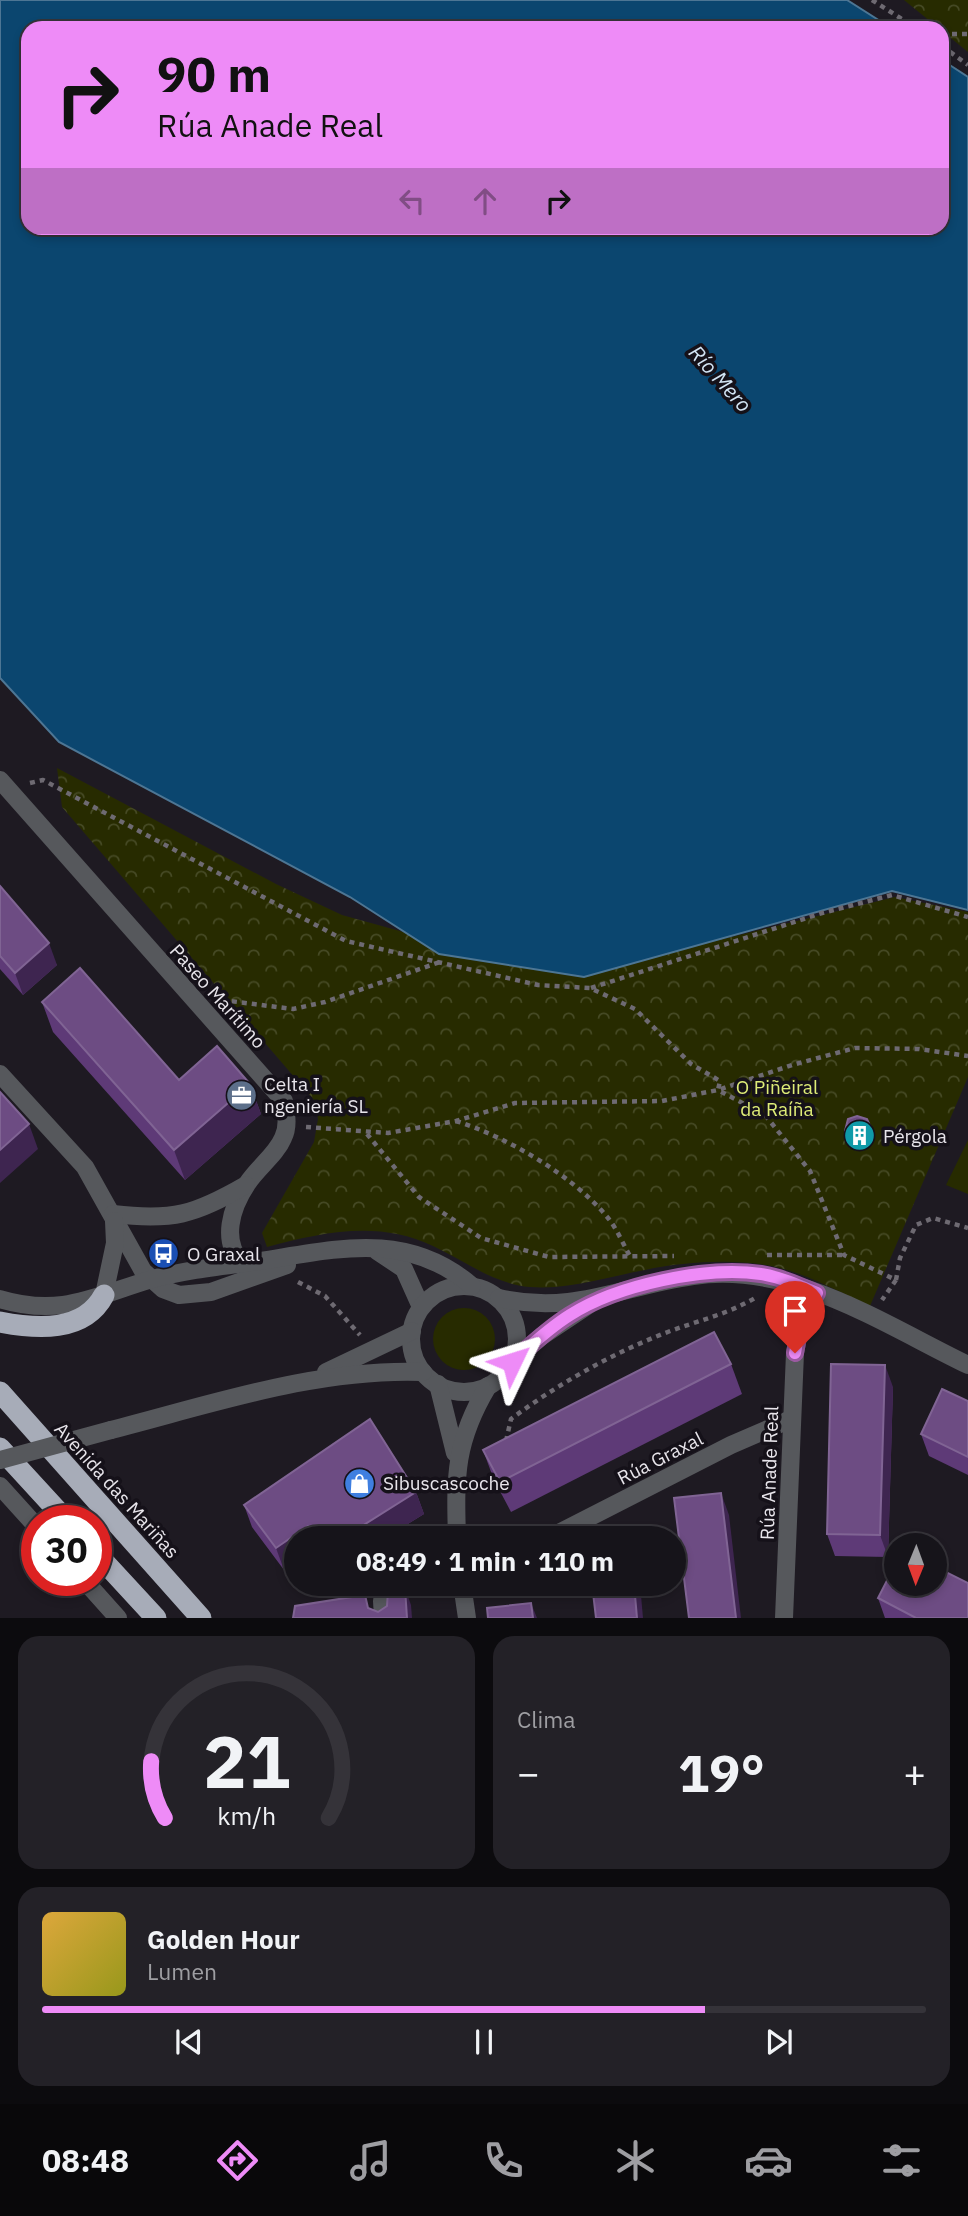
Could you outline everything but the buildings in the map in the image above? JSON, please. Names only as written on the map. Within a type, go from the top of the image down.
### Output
[{"type":"highway","points":[[0,1322],[43,1327],[65,1324],[82,1318],[98,1306],[104,1295]]},
{"type":"highway","name":"Avenida das Mariñas","points":[[0,1392],[201,1618]]},
{"type":"highway","points":[[0,1448],[52,1505]]},
{"type":"highway","points":[[112,1570],[156,1618]]},
{"type":"street","name":"Paseo Marítimo","points":[[0,780],[284,1101],[287,1124],[283,1139],[246,1185],[228,1237],[233,1254],[242,1263]]},
{"type":"street","points":[[0,1074],[85,1167],[143,1271],[163,1289],[179,1295],[195,1295],[284,1266],[316,1252]]},
{"type":"street","points":[[113,1214],[146,1218],[189,1214],[206,1208],[246,1185]]},
{"type":"street","points":[[104,1295],[116,1243],[113,1214]]},
{"type":"street","points":[[0,1299],[43,1308],[104,1295],[151,1279],[242,1263],[353,1247],[397,1249],[444,1265],[472,1286],[499,1298],[551,1303],[600,1299],[694,1276],[760,1274],[786,1280],[817,1293],[968,1365]]},
{"type":"street","points":[[371,1248],[404,1269],[421,1307]]},
{"type":"street","points":[[472,1286],[444,1289],[421,1307],[412,1331],[413,1352],[423,1372],[438,1384],[463,1392],[488,1386],[498,1380],[512,1362],[571,1314],[600,1299]]},
{"type":"street","name":"Rúa Anade Real","points":[[788,1615],[792,1419],[798,1336],[801,1321],[817,1293]]},
{"type":"street","points":[[499,1298],[508,1308],[517,1334],[512,1362]]},
{"type":"street","points":[[307,1380],[412,1331]]},
{"type":"street","points":[[0,1460],[307,1380],[391,1372],[423,1372]]},
{"type":"street","points":[[438,1384],[450,1426],[457,1467],[457,1526]]},
{"type":"street","points":[[457,1467],[469,1420],[488,1386]]},
{"type":"street","name":"Rúa Graxal","points":[[572,1526],[731,1445],[792,1419]]},
{"type":"street","points":[[0,1486],[21,1509]]},
{"type":"street","points":[[98,1596],[118,1618]]},
{"type":"street","points":[[383,1618],[382,1601],[386,1596]]},
{"type":"street","points":[[464,1596],[467,1618]]},
{"type":"path","points":[[872,0],[905,21]]},
{"type":"path","points":[[949,34],[968,34]]},
{"type":"path","points":[[949,51],[968,65]]},
{"type":"path","points":[[23,784],[43,780],[346,942],[538,985],[590,988],[822,913],[892,895],[968,917]]},
{"type":"path","points":[[214,999],[293,1009],[325,1002],[441,962]]},
{"type":"path","points":[[590,988],[635,1009],[691,1064],[720,1082],[718,1090]]},
{"type":"path","points":[[306,1127],[366,1133],[456,1121],[515,1103],[662,1101],[718,1090],[792,1065],[855,1048],[919,1049],[968,1056]]},
{"type":"path","points":[[718,1090],[765,1115],[810,1171],[844,1255]]},
{"type":"path","points":[[456,1121],[485,1130],[568,1180],[609,1219],[630,1256]]},
{"type":"path","points":[[366,1133],[419,1197],[481,1238],[549,1257],[684,1256]]},
{"type":"path","points":[[870,1318],[896,1280],[900,1258],[916,1225],[933,1218],[968,1228]]},
{"type":"path","points":[[764,1255],[844,1255],[896,1280]]},
{"type":"path","points":[[293,1279],[325,1296],[361,1335]]},
{"type":"path","points":[[505,1450],[511,1419],[576,1376],[666,1333],[714,1318],[786,1280]]},
{"type":"green space","points":[[904,0],[968,0],[968,52],[949,37],[949,21],[930,21]]},
{"type":"green space","name":"O Piñeiral da Raíña","points":[[57,768],[276,884],[342,915],[501,959],[609,967],[895,897],[968,912],[968,1077],[870,1306],[793,1272],[752,1263],[690,1263],[574,1285],[530,1287],[492,1277],[433,1246],[392,1233],[330,1233],[267,1247],[262,1233],[314,1142],[318,1119],[314,1100],[62,807]]},
{"type":"green space","points":[[968,1140],[968,1194],[946,1185]]},
{"type":"green space","points":[[458,1308],[470,1308],[486,1317],[493,1327],[493,1351],[486,1361],[470,1370],[458,1370],[447,1365],[438,1356],[433,1345],[433,1333],[438,1322],[447,1313]]},
{"type":"water","name":"Río Mero","points":[[0,0],[847,0],[880,21],[21,21],[21,235],[949,235],[949,65],[968,77],[968,910],[892,891],[584,977],[439,954],[350,897],[59,742],[0,678]]},
{"type":"place","name":"Celta I ngeniería SL","points":[[241,1095]]},
{"type":"place","name":"Pérgola","points":[[860,1136]]},
{"type":"place","name":"O Graxal","points":[[164,1254]]},
{"type":"place","name":"Sibuscascoche","points":[[360,1483]]},
{"type":"route","points":[[512,1362],[571,1314],[600,1299],[694,1276],[729,1273],[760,1274],[786,1280],[817,1293],[801,1321],[795,1353]]}]
